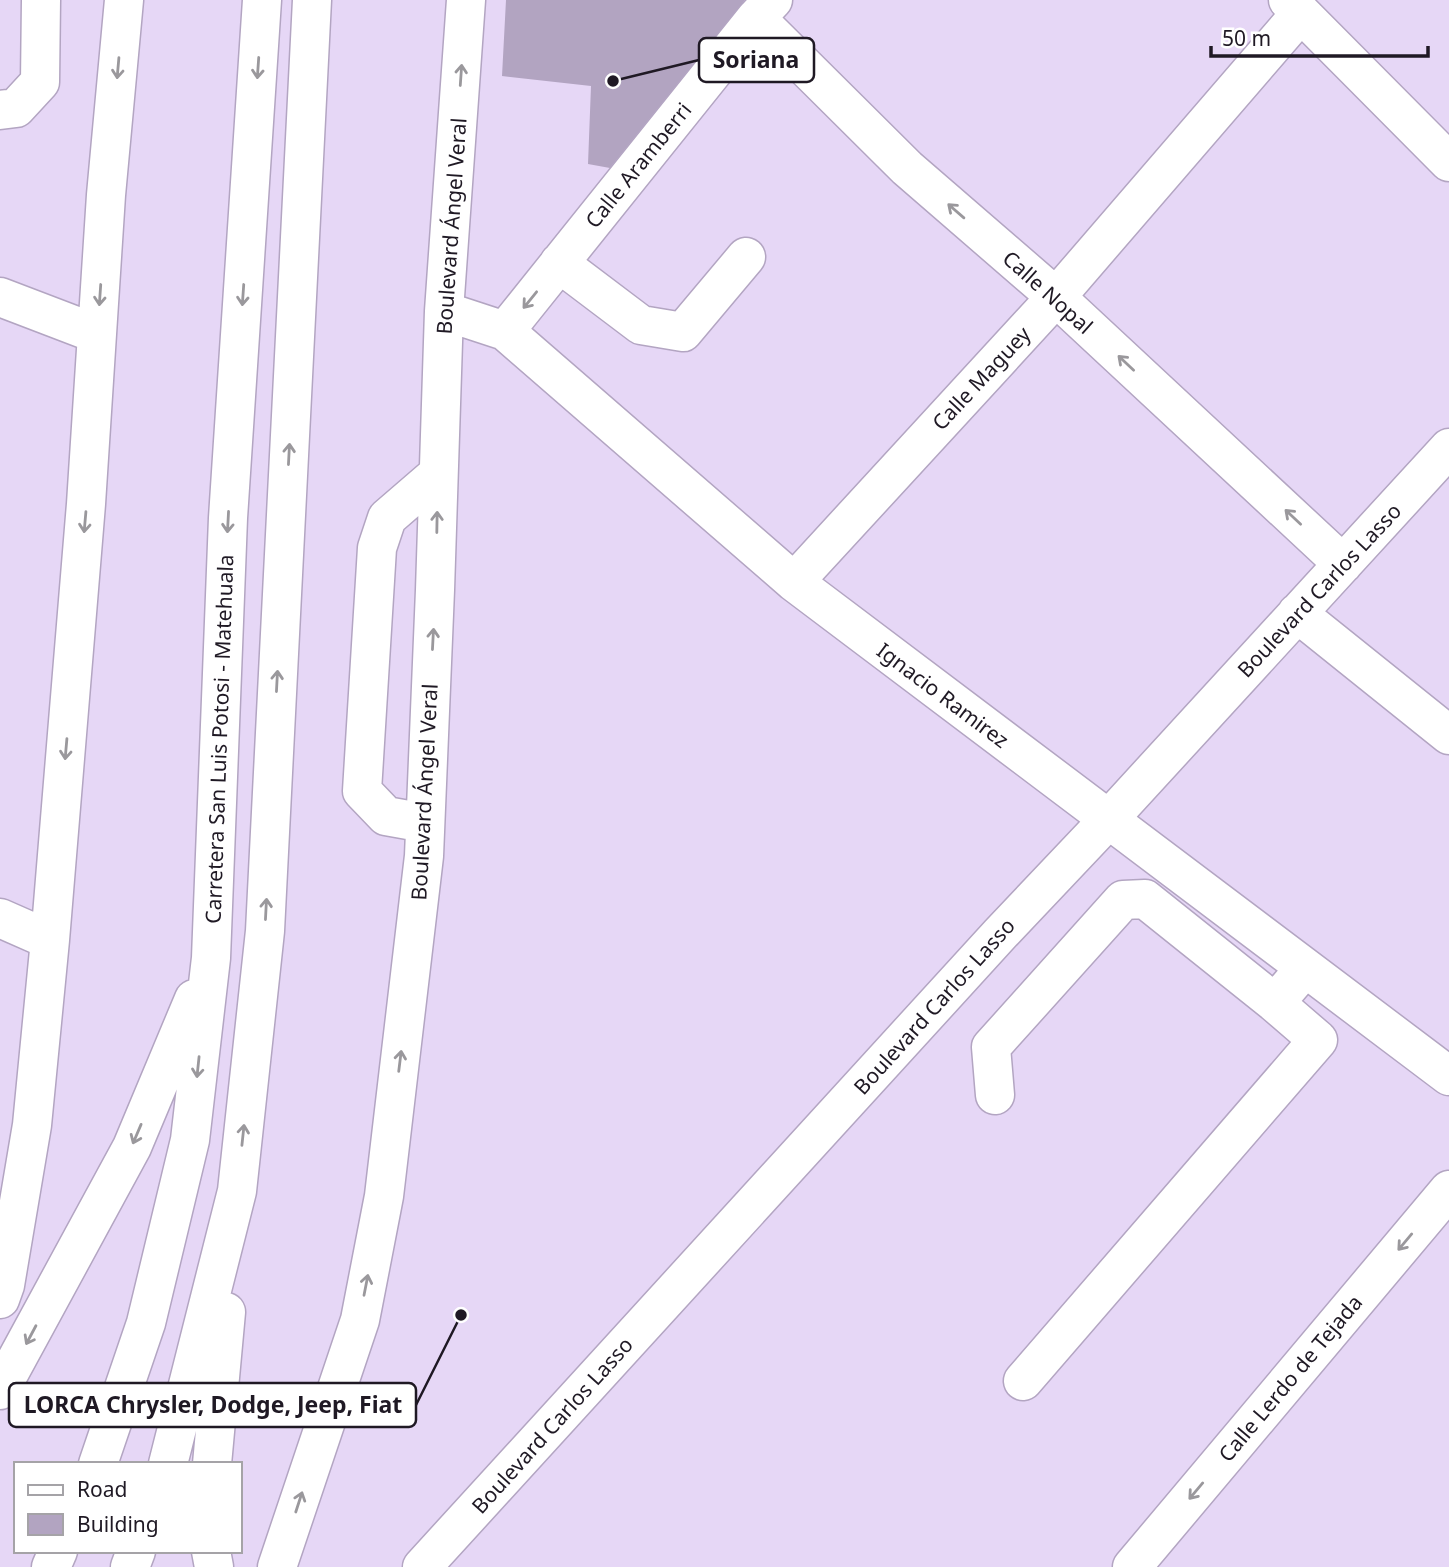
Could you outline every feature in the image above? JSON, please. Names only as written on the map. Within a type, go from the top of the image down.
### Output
[{"type":"main road","points":[[0,110],[16,108],[40,82],[41,0]]},
{"type":"main road","points":[[0,1298],[5,1285],[32,1125],[50,940],[85,518],[106,195],[124,0]]},
{"type":"main road","name":"Carretera San Luis Potosi - Matehuala","points":[[99,1462],[146,1323],[190,1140],[211,958],[228,518],[262,0]]},
{"type":"main road","points":[[212,1462],[237,1191],[265,931],[312,0]]},
{"type":"main road","name":"Boulevard Ángel Veral","points":[[277,1567],[360,1320],[384,1196],[422,869],[444,311],[466,0]]},
{"type":"main road","points":[[1295,6],[1449,162]]},
{"type":"main road","name":"Calle Maguey","points":[[794,582],[1056,297],[1295,6]]},
{"type":"main road","name":"Calle Nopal","points":[[765,9],[907,168],[1056,297],[1343,564]]},
{"type":"main road","name":"Calle Aramberri","points":[[505,331],[765,9]]},
{"type":"main road","points":[[559,263],[641,325],[683,332],[746,257]]},
{"type":"main road","points":[[0,297],[97,334]]},
{"type":"main road","name":"Ignacio Ramirez","points":[[444,311],[505,331],[794,582],[1449,1076]]},
{"type":"main road","name":"Boulevard Carlos Lasso","points":[[422,1567],[981,954],[1108,820],[1449,448]]},
{"type":"main road","points":[[425,823],[386,816],[362,791],[377,548],[387,518],[438,474]]},
{"type":"main road","points":[[1297,613],[1449,735]]},
{"type":"main road","points":[[995,1095],[990,1047],[1123,900],[1145,899],[1318,1040],[1023,1381]]},
{"type":"main road","points":[[0,918],[50,940]]},
{"type":"main road","points":[[0,1390],[132,1147],[211,958]]},
{"type":"main road","points":[[1275,1003],[1305,968]]},
{"type":"main road","name":"Calle Lerdo de Tejada","points":[[1132,1567],[1449,1190]]},
{"type":"main road","points":[[169,1462],[237,1191]]},
{"type":"building","points":[[506,0],[745,0],[610,168],[588,164],[591,86],[502,76]]},
{"type":"place","name":"Soriana","points":[[613,81]]},
{"type":"place","name":"LORCA Chrysler, Dodge, Jeep, Fiat","points":[[461,1315]]}]
